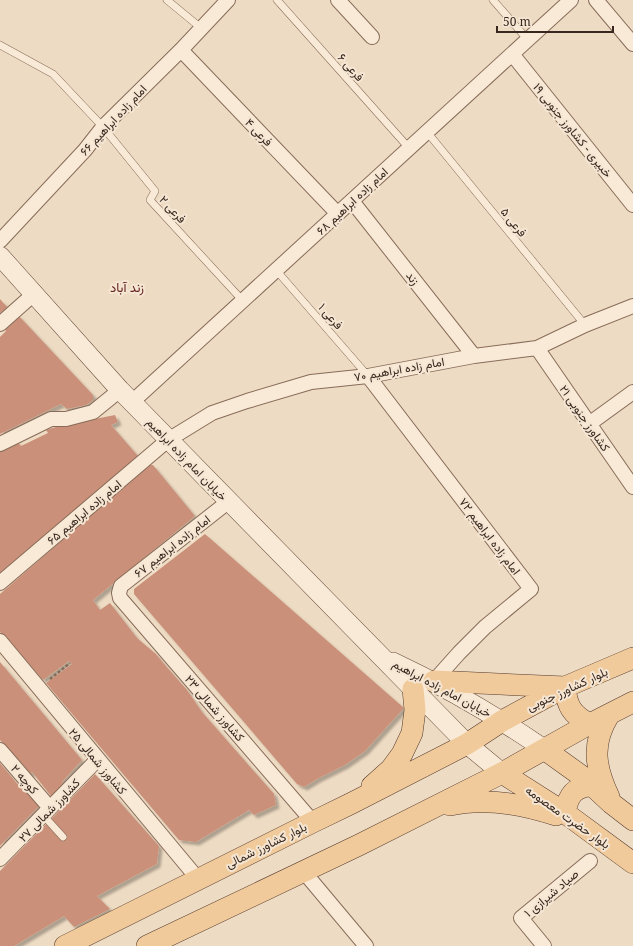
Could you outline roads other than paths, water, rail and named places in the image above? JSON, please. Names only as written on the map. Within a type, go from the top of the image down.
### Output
[{"type":"main road","name":"خیابان امام زاده ابراهیم","points":[[0,256],[126,396],[228,502],[467,744],[502,773]]},
{"type":"main road","name":"خیابان امام زاده ابراهیم","points":[[381,656],[434,682],[502,721],[544,749]]},
{"type":"main road","name":"بلوار کشاورز جنوبی","points":[[467,744],[502,721],[566,687],[633,658]]},
{"type":"main road","points":[[434,682],[566,687],[566,696],[570,709],[577,717],[589,724]]},
{"type":"main road","points":[[352,803],[391,769],[402,754],[412,733],[415,710],[413,689]]},
{"type":"main road","points":[[147,946],[170,938],[502,773],[589,724],[633,702]]},
{"type":"main road","points":[[609,715],[599,734],[596,756],[601,779],[612,803]]},
{"type":"main road","name":"بلوار کشاورز شمالی","points":[[65,946],[467,744]]},
{"type":"main road","points":[[544,749],[593,785],[633,820]]},
{"type":"main road","name":"بلوار حضرت معصومه","points":[[502,773],[572,818],[633,863]]},
{"type":"main road","points":[[572,818],[567,803],[572,794],[583,786],[593,785]]},
{"type":"main road","points":[[428,810],[465,801],[488,801],[519,805],[572,818]]},
{"type":"street","name":"امام زاده ابراهیم ۶۶","points":[[0,241],[85,150],[103,127],[181,50],[228,0]]},
{"type":"street","points":[[338,0],[372,37]]},
{"type":"street","name":"امام زاده ابراهیم ۶۸","points":[[0,444],[51,419],[66,418],[93,412],[126,396],[243,301],[571,0]]},
{"type":"street","points":[[596,0],[633,44]]},
{"type":"street","name":"فرعی ۴","points":[[181,50],[338,214]]},
{"type":"street","name":"خبیری - کشاورز جنوبی ۱۹","points":[[512,54],[633,205]]},
{"type":"street","name":"زند","points":[[352,201],[474,356]]},
{"type":"street","points":[[0,324],[34,293]]},
{"type":"street","name":"امام زاده ابراهیم ۷۰","points":[[168,440],[212,413],[311,382],[368,376],[474,356],[537,348],[585,325],[633,306]]},
{"type":"street","name":"کشاورز جنوبی ۲۱","points":[[537,348],[633,487]]},
{"type":"street","name":"امام زاده ابراهیم ۷۲","points":[[368,376],[531,589],[485,627],[459,653],[434,682]]},
{"type":"street","points":[[589,424],[633,392]]},
{"type":"street","name":"امام زاده ابراهیم ۶۵","points":[[0,583],[168,440]]},
{"type":"street","name":"امام زاده ابراهیم ۶۷","points":[[119,593],[121,586],[228,502]]},
{"type":"street","name":"کشاورز شمالی ۲۳","points":[[119,593],[120,598],[313,822]]},
{"type":"street","name":"کشاورز شمالی ۲۵","points":[[0,642],[97,760],[198,879]]},
{"type":"street","name":"کوچه ۲","points":[[0,750],[47,812]]},
{"type":"street","name":"کشاورز شمالی ۲۷","points":[[0,860],[97,760]]},
{"type":"street","name":"صیاد شیرازی ۱","points":[[544,946],[521,918],[590,861]]},
{"type":"street","points":[[304,872],[366,946]]},
{"type":"lane","points":[[167,0],[201,28]]},
{"type":"lane","name":"فرعی ۶","points":[[277,0],[409,148]]},
{"type":"lane","points":[[492,0],[528,40]]},
{"type":"lane","points":[[0,45],[53,74],[103,127]]},
{"type":"lane","name":"فرعی ۲","points":[[103,127],[154,191],[150,200],[243,301]]},
{"type":"lane","name":"فرعی ۵","points":[[427,132],[585,325]]},
{"type":"lane","name":"فرعی ۱","points":[[276,270],[368,376]]},
{"type":"lane","points":[[47,812],[64,837]]},
{"type":"district","name":"زند آباد","points":[[127,287]]}]
